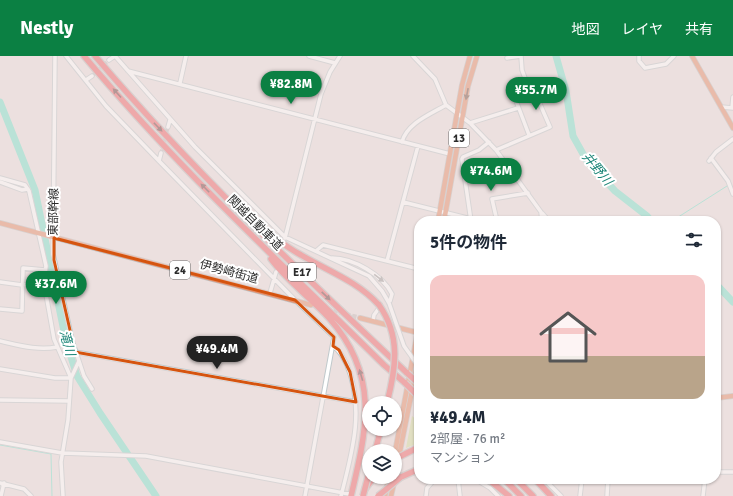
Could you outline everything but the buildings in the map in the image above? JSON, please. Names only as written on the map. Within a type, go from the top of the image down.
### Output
[{"type":"highway","name":"関越自動車道","points":[[84,56],[147,127],[262,246],[384,365],[414,391]]},
{"type":"highway","name":"関越自動車道","points":[[95,56],[148,116],[199,170],[269,241],[414,380]]},
{"type":"highway","points":[[199,170],[288,248],[351,282],[384,304],[391,327],[396,353],[393,378],[389,396]]},
{"type":"highway","points":[[262,246],[276,266],[330,319],[350,347],[358,366],[365,396],[366,425],[350,495]]},
{"type":"highway","points":[[402,456],[414,450]]},
{"type":"highway","points":[[378,496],[402,477],[414,471]]},
{"type":"highway","points":[[362,496],[366,484]]},
{"type":"highway","points":[[362,496],[370,484]]},
{"type":"highway","points":[[494,484],[509,496]]},
{"type":"highway","points":[[509,484],[521,496]]},
{"type":"highway","points":[[521,484],[533,496]]},
{"type":"highway","points":[[540,484],[551,496]]},
{"type":"main road","name":"13","points":[[439,216],[457,114],[470,56]]},
{"type":"main road","name":"13","points":[[445,216],[462,118],[476,56]]},
{"type":"main road","points":[[692,56],[733,128]]},
{"type":"main road","name":"24","points":[[0,223],[51,237]]},
{"type":"main road","name":"伊勢崎街道","points":[[51,237],[270,293],[310,305]]},
{"type":"main road","points":[[360,318],[414,331]]},
{"type":"main road","points":[[397,444],[414,353]]},
{"type":"main road","points":[[402,444],[414,381]]},
{"type":"main road","points":[[721,398],[733,396]]},
{"type":"main road","points":[[385,496],[388,484]]},
{"type":"main road","points":[[391,496],[394,484]]},
{"type":"street","name":"東部幹線","points":[[55,56],[51,237],[54,260],[75,352],[78,363],[92,389]]},
{"type":"street","points":[[66,56],[106,106],[295,300],[334,336],[305,496]]},
{"type":"street","points":[[109,60],[115,56],[170,120],[285,238],[369,276],[382,291],[384,304],[404,346],[414,359]]},
{"type":"street","points":[[180,83],[186,56]]},
{"type":"street","points":[[309,56],[335,63]]},
{"type":"street","points":[[285,238],[325,83],[340,56]]},
{"type":"street","points":[[413,56],[435,79],[446,105],[470,123],[489,142],[545,216]]},
{"type":"street","points":[[508,58],[521,56],[522,70],[529,89]]},
{"type":"street","points":[[639,56],[639,61],[646,68],[666,64],[674,56]]},
{"type":"street","points":[[128,71],[180,83],[450,154]]},
{"type":"street","points":[[86,80],[92,76]]},
{"type":"street","points":[[496,150],[551,126],[535,88],[521,93],[515,98],[529,135]]},
{"type":"street","points":[[721,107],[733,108],[733,97]]},
{"type":"street","points":[[402,142],[407,130],[446,105]]},
{"type":"street","points":[[470,123],[518,108]]},
{"type":"street","points":[[168,126],[170,120]]},
{"type":"street","points":[[733,139],[710,160],[729,185],[733,194]]},
{"type":"street","points":[[470,216],[462,159],[463,157],[479,150],[489,142]]},
{"type":"street","points":[[387,261],[418,146]]},
{"type":"street","points":[[159,161],[161,153]]},
{"type":"street","points":[[0,178],[25,185],[28,189],[40,234],[45,270],[44,283],[57,348],[71,378]]},
{"type":"street","points":[[0,182],[22,190],[28,189]]},
{"type":"street","points":[[496,216],[492,199],[528,193]]},
{"type":"street","points":[[403,202],[458,216]]},
{"type":"street","points":[[541,212],[541,216]]},
{"type":"street","points":[[316,251],[323,245],[414,268]]},
{"type":"street","points":[[331,258],[349,260],[378,277],[390,289],[392,294],[374,315],[373,321]]},
{"type":"street","points":[[0,309],[22,311],[22,285],[24,268],[45,270]]},
{"type":"street","points":[[270,293],[276,272]]},
{"type":"street","points":[[0,282],[22,285],[44,283]]},
{"type":"street","points":[[0,341],[28,347],[50,349],[57,348]]},
{"type":"street","points":[[333,346],[339,350],[350,372],[356,402],[354,438],[342,494]]},
{"type":"street","points":[[75,352],[356,402]]},
{"type":"street","points":[[63,496],[62,453],[71,378],[78,363]]},
{"type":"street","points":[[0,369],[55,378],[71,378]]},
{"type":"street","points":[[0,400],[69,401]]},
{"type":"street","points":[[0,442],[62,453],[134,454],[350,495]]},
{"type":"street","points":[[721,472],[733,472]]},
{"type":"street","points":[[1,496],[1,484],[24,489],[31,496]]},
{"type":"street","points":[[426,496],[427,488],[431,484]]},
{"type":"street","points":[[459,484],[460,496]]},
{"type":"street","points":[[482,484],[498,496]]},
{"type":"street","points":[[549,484],[561,496]]},
{"type":"street","points":[[580,496],[581,484]]},
{"type":"street","points":[[607,496],[608,484]]},
{"type":"street","points":[[703,496],[704,484]]},
{"type":"highlighted area","points":[[54,238],[295,300],[334,337],[333,346],[339,350],[350,372],[356,402],[75,352],[54,260]]},
{"type":"green space","points":[[412,416],[414,418],[414,445],[406,448]]},
{"type":"waterway","name":"井野川","points":[[556,56],[566,91],[573,136],[587,161],[615,191],[647,216]]},
{"type":"waterway","name":"滝川","points":[[0,102],[35,190],[66,341],[77,376],[156,496]]},
{"type":"waterway","points":[[0,180],[25,188]]},
{"type":"waterway","points":[[680,216],[727,186]]},
{"type":"waterway","name":"滝川","points":[[31,191],[36,194]]},
{"type":"waterway","name":"井野川","points":[[721,289],[733,302]]},
{"type":"waterway","points":[[0,445],[51,454],[52,496]]},
{"type":"tunnel","points":[[92,76],[109,60]]},
{"type":"tunnel","points":[[161,153],[168,127]]},
{"type":"tunnel","points":[[278,263],[285,239]]},
{"type":"tunnel","points":[[327,309],[360,318]]}]
